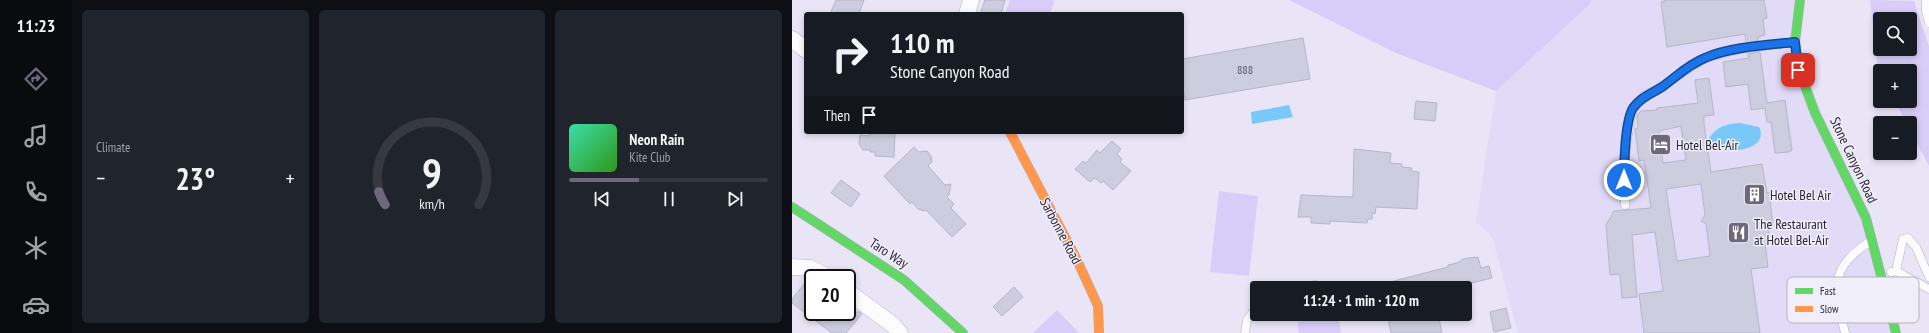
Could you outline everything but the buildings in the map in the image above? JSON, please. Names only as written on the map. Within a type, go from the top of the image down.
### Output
[{"type":"street","points":[[968,12],[971,0]]},
{"type":"street","name":"Stone Canyon Road","points":[[1800,0],[1795,42],[1798,70],[1810,102],[1853,188],[1866,219],[1881,275]]},
{"type":"street","points":[[792,39],[804,48]]},
{"type":"street","name":"Sarbonne Road","points":[[1011,134],[1077,260],[1098,306],[1099,333]]},
{"type":"street","name":"Taro Way","points":[[792,207],[904,280],[963,333]]},
{"type":"street","points":[[792,267],[812,269]]},
{"type":"street","points":[[856,297],[893,324],[900,333]]},
{"type":"street","name":"Stone Canyon Road","points":[[1893,323],[1896,333]]},
{"type":"lane","points":[[1926,0],[1926,11],[1929,23]]},
{"type":"lane","points":[[1625,205],[1625,153],[1630,122],[1633,109],[1645,95],[1661,87],[1705,58],[1740,49],[1795,42]]},
{"type":"lane","points":[[1896,271],[1903,239],[1908,238],[1916,246],[1929,277]]},
{"type":"lane","points":[[1839,277],[1850,256],[1872,240]]},
{"type":"lane","points":[[1881,275],[1896,271],[1907,277]]},
{"type":"lane","points":[[1919,284],[1929,289]]},
{"type":"lane","points":[[1245,333],[1247,320],[1250,316]]},
{"type":"lane","points":[[1843,323],[1845,333]]},
{"type":"shaded area","points":[[1010,0],[1053,0],[1054,3],[1051,12],[1006,12]]},
{"type":"shaded area","points":[[1289,0],[1591,0],[1589,5],[1496,91],[1396,53]]},
{"type":"shaded area","name":"Hotel Bel-Air","points":[[1591,0],[1800,0],[1794,46],[1853,188],[1879,277],[1787,277],[1787,323],[1893,323],[1896,333],[1518,333],[1492,237],[1476,222],[1496,91],[1589,5]]},
{"type":"shaded area","points":[[1870,0],[1914,1],[1929,46],[1929,166],[1917,143],[1917,116],[1902,116],[1898,108],[1917,108],[1917,64],[1877,64],[1876,56],[1917,56],[1917,12],[1873,12],[1873,26]]},
{"type":"shaded area","points":[[1219,191],[1258,196],[1249,276],[1210,272]]},
{"type":"shaded area","points":[[1057,310],[1079,333],[1033,333]]},
{"type":"shaded area","points":[[1297,321],[1339,321],[1341,333],[1299,333]]},
{"type":"water","points":[[1289,105],[1293,117],[1252,124],[1251,112]]},
{"type":"water","points":[[1740,123],[1759,127],[1761,135],[1758,141],[1752,146],[1744,149],[1724,149],[1709,139],[1718,128]]},
{"type":"traffic: fast","points":[[1800,0],[1795,42],[1799,70],[1815,113],[1866,218],[1881,277]]},
{"type":"traffic: fast","points":[[792,207],[904,280],[963,333]]},
{"type":"traffic: fast","points":[[1893,323],[1896,333]]},
{"type":"traffic: slow","points":[[1011,134],[1077,260],[1098,306],[1099,333]]},
{"type":"place","name":"Hotel Bel-Air","points":[[1660,145]]},
{"type":"place","name":"Hotel Bel Air","points":[[1755,195]]},
{"type":"place","name":"The Restaurant at Hotel Bel-Air","points":[[1738,232]]},
{"type":"route","points":[[1624,180],[1625,153],[1633,109],[1645,95],[1661,87],[1705,58],[1740,49],[1795,42],[1794,46],[1798,70]]}]
